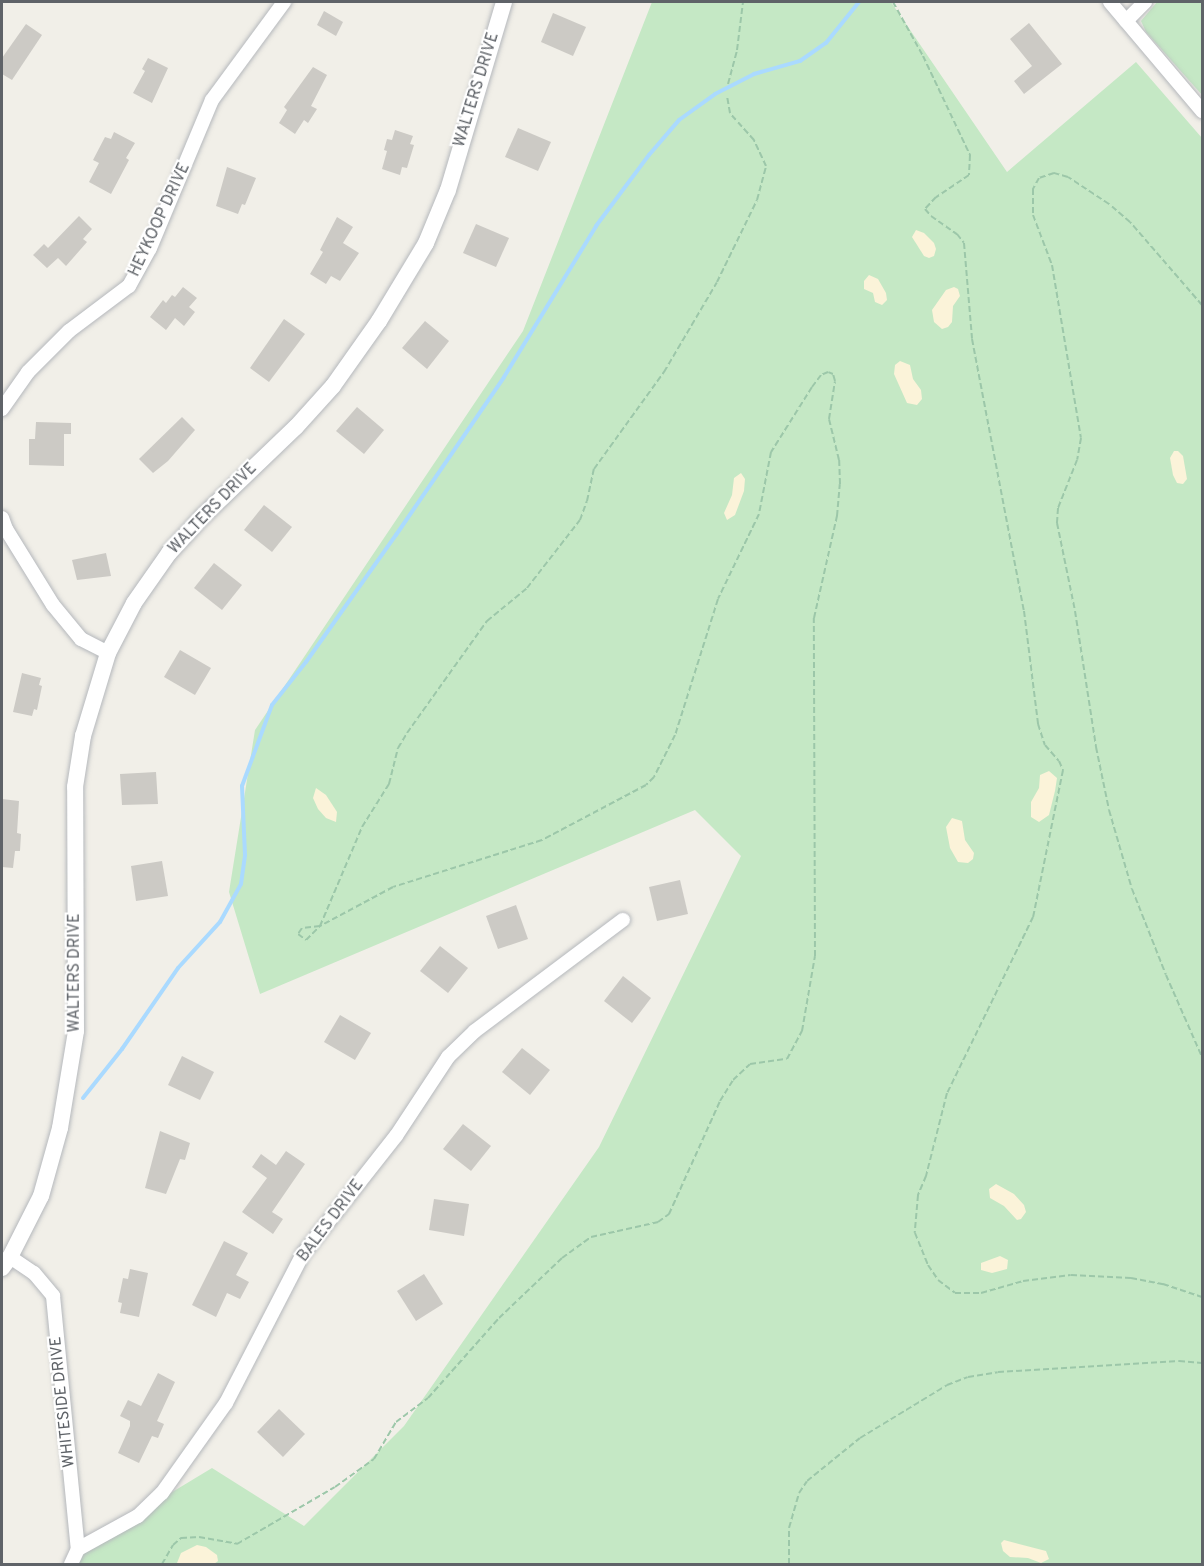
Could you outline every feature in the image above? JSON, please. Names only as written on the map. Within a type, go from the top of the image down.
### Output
[{"type":"street","name":"HEYKOOP DRIVE","points":[[2,409],[28,372],[69,331],[129,286],[150,248],[212,100],[284,2]]},
{"type":"street","name":"WALTERS DRIVE","points":[[6,1262],[41,1196],[64,1106],[76,1031],[75,788],[83,736],[108,653],[134,603],[169,553],[202,517],[296,428],[333,386],[379,321],[426,243],[448,190],[504,2]]},
{"type":"street","points":[[1110,2],[1203,111]]},
{"type":"street","points":[[1126,21],[1145,2]]},
{"type":"street","points":[[3,526],[53,604],[81,639],[108,653]]},
{"type":"street","name":"BALES DRIVE","points":[[78,1550],[138,1516],[162,1493],[226,1403],[303,1254],[396,1136],[448,1058],[475,1031],[622,920]]},
{"type":"street","name":"WHITESIDE DRIVE","points":[[6,1262],[34,1273],[53,1296],[78,1550],[72,1564]]},
{"type":"path","points":[[728,84],[737,50],[743,2]]},
{"type":"path","points":[[893,2],[923,56],[970,155],[969,175],[936,197],[925,208],[957,234],[964,243],[972,339],[1024,611],[1038,724],[1045,745],[1059,761],[1063,771],[1033,917],[947,1093],[926,1176],[918,1195],[915,1233],[928,1265],[938,1280],[955,1293],[981,1293],[1023,1281],[1071,1275],[1131,1278],[1163,1284],[1203,1297]]},
{"type":"path","points":[[320,926],[302,928],[299,936],[306,940],[320,926],[362,827],[389,784],[398,748],[407,733],[487,621],[527,588],[580,520],[594,469],[664,372],[730,255],[757,200],[766,166],[754,140],[730,113],[727,96]]},
{"type":"path","points":[[1203,304],[1130,222],[1109,204],[1068,177],[1047,174],[1039,178],[1032,195],[1033,215],[1052,265],[1081,438],[1077,460],[1058,508],[1057,523],[1075,611],[1096,747],[1109,810],[1132,889],[1166,975],[1203,1057]]},
{"type":"path","points":[[789,1564],[789,1528],[799,1492],[807,1480],[860,1438],[947,1385],[968,1377],[998,1372],[1179,1361],[1203,1363]]},
{"type":"green space","points":[[652,2],[891,2],[1007,172],[1136,62],[1202,138],[1202,1564],[67,1564],[78,1549],[212,1468],[304,1526],[404,1426],[599,1147],[741,856],[695,810],[260,994],[229,892],[255,730],[523,331]]},
{"type":"green space","points":[[1157,2],[1202,2],[1202,95],[1146,32],[1141,21]]},
{"type":"sand","points":[[916,230],[924,233],[934,243],[936,249],[934,256],[929,258],[924,256],[912,237]]},
{"type":"sand","points":[[869,275],[878,279],[886,293],[887,300],[882,305],[875,302],[873,293],[864,289],[864,281]]},
{"type":"sand","points":[[954,287],[958,289],[960,296],[953,306],[952,322],[948,327],[942,329],[934,322],[932,310],[946,290]]},
{"type":"sand","points":[[900,361],[910,365],[913,379],[921,390],[922,399],[917,405],[907,403],[894,374],[895,365]]},
{"type":"sand","points":[[1174,451],[1178,451],[1183,456],[1187,479],[1183,484],[1177,483],[1173,475],[1170,458]]},
{"type":"sand","points":[[741,473],[745,479],[744,491],[735,515],[727,520],[724,513],[732,495],[734,478]]},
{"type":"sand","points":[[1049,771],[1057,778],[1055,791],[1049,815],[1039,822],[1031,817],[1031,802],[1039,788],[1040,775]]},
{"type":"sand","points":[[316,788],[326,795],[337,812],[336,822],[326,818],[318,809],[313,798]]},
{"type":"sand","points":[[952,818],[962,821],[965,840],[974,853],[973,859],[968,863],[958,862],[950,848],[946,827]]},
{"type":"sand","points":[[996,1184],[1014,1194],[1024,1205],[1026,1212],[1021,1219],[1017,1220],[1004,1206],[990,1198],[989,1189]]},
{"type":"sand","points":[[1000,1256],[1008,1260],[1007,1269],[992,1273],[981,1270],[981,1263]]},
{"type":"sand","points":[[1004,1540],[1046,1551],[1049,1559],[1041,1563],[1028,1558],[1010,1557],[1003,1551],[1001,1543]]},
{"type":"sand","points":[[197,1545],[206,1547],[217,1555],[218,1561],[214,1564],[177,1563],[181,1553]]},
{"type":"building","points":[[324,11],[343,22],[336,36],[317,25]]},
{"type":"building","points":[[553,13],[586,27],[573,56],[541,42]]},
{"type":"building","points":[[1029,23],[1062,64],[1024,94],[1014,81],[1032,66],[1010,39]]},
{"type":"building","points":[[26,24],[42,35],[12,80],[2,74],[2,58]]},
{"type":"building","points":[[148,58],[168,68],[152,103],[133,93],[145,71],[142,69]]},
{"type":"building","points":[[313,67],[327,75],[311,106],[317,109],[308,123],[304,120],[295,134],[279,123],[287,110],[284,107]]},
{"type":"building","points":[[518,128],[551,142],[538,171],[505,157]]},
{"type":"building","points":[[395,130],[413,136],[410,144],[414,145],[407,168],[402,167],[400,175],[382,169],[387,151],[384,150],[387,139],[392,140]]},
{"type":"building","points":[[114,132],[135,143],[126,158],[129,160],[111,194],[89,182],[99,163],[93,160],[105,137],[111,139]]},
{"type":"building","points":[[227,167],[256,178],[245,205],[242,204],[238,214],[216,206]]},
{"type":"building","points":[[79,216],[92,229],[83,239],[87,242],[66,266],[58,258],[47,268],[33,255],[44,244],[48,248]]},
{"type":"building","points":[[337,217],[353,227],[343,243],[359,253],[340,281],[331,276],[326,284],[310,274],[323,252],[320,250]]},
{"type":"building","points":[[476,224],[509,238],[496,267],[463,253]]},
{"type":"building","points":[[183,287],[197,298],[189,307],[195,312],[184,326],[175,318],[166,330],[150,317],[163,300],[166,303]]},
{"type":"building","points":[[284,319],[305,334],[269,382],[250,368]]},
{"type":"building","points":[[425,321],[449,341],[427,369],[402,348]]},
{"type":"building","points":[[357,407],[384,430],[364,454],[336,431]]},
{"type":"building","points":[[182,417],[195,430],[168,461],[153,473],[139,459]]},
{"type":"building","points":[[36,422],[71,423],[71,434],[64,434],[64,466],[29,465],[29,439],[35,439]]},
{"type":"building","points":[[264,505],[292,527],[272,552],[244,530]]},
{"type":"building","points":[[106,553],[111,576],[77,580],[72,560]]},
{"type":"building","points":[[214,563],[242,585],[222,610],[194,588]]},
{"type":"building","points":[[180,650],[211,668],[195,695],[164,677]]},
{"type":"building","points":[[22,673],[41,678],[39,685],[42,686],[37,710],[34,709],[32,716],[13,712]]},
{"type":"building","points":[[156,772],[158,804],[122,805],[120,774]]},
{"type":"building","points":[[2,799],[19,801],[17,833],[21,834],[20,851],[15,851],[13,868],[2,867]]},
{"type":"building","points":[[162,861],[168,896],[136,901],[131,866]]},
{"type":"building","points":[[680,880],[688,914],[657,921],[649,887]]},
{"type":"building","points":[[516,905],[528,939],[498,949],[486,916]]},
{"type":"building","points":[[440,946],[468,968],[448,993],[420,971]]},
{"type":"building","points":[[623,976],[651,998],[632,1023],[604,1001]]},
{"type":"building","points":[[340,1015],[371,1033],[355,1060],[324,1042]]},
{"type":"building","points":[[522,1048],[550,1070],[530,1095],[502,1072]]},
{"type":"building","points":[[182,1056],[214,1072],[200,1100],[168,1085]]},
{"type":"building","points":[[463,1124],[491,1146],[471,1171],[443,1149]]},
{"type":"building","points":[[160,1131],[190,1143],[185,1160],[180,1159],[166,1194],[145,1188]]},
{"type":"building","points":[[286,1151],[305,1164],[272,1212],[283,1219],[273,1234],[242,1212],[267,1178],[252,1167],[261,1154],[276,1165]]},
{"type":"building","points":[[434,1199],[469,1204],[464,1236],[429,1230]]},
{"type":"building","points":[[224,1241],[248,1253],[236,1275],[249,1282],[240,1299],[227,1293],[216,1317],[192,1305]]},
{"type":"building","points":[[130,1269],[148,1273],[139,1317],[120,1313],[122,1303],[118,1302],[123,1278],[128,1279]]},
{"type":"building","points":[[424,1274],[443,1304],[416,1321],[397,1291]]},
{"type":"building","points":[[158,1373],[175,1382],[157,1421],[164,1424],[158,1438],[152,1436],[139,1463],[118,1453],[130,1426],[130,1421],[120,1416],[128,1400],[141,1406]]},
{"type":"building","points":[[279,1409],[305,1434],[283,1457],[257,1432]]},
{"type":"waterway","points":[[83,1098],[122,1049],[178,968],[220,922],[241,884],[245,855],[242,786],[272,705],[306,662],[396,535],[504,377],[596,226],[649,155],[679,120],[715,94],[754,74],[800,61],[826,43],[859,2]]}]
